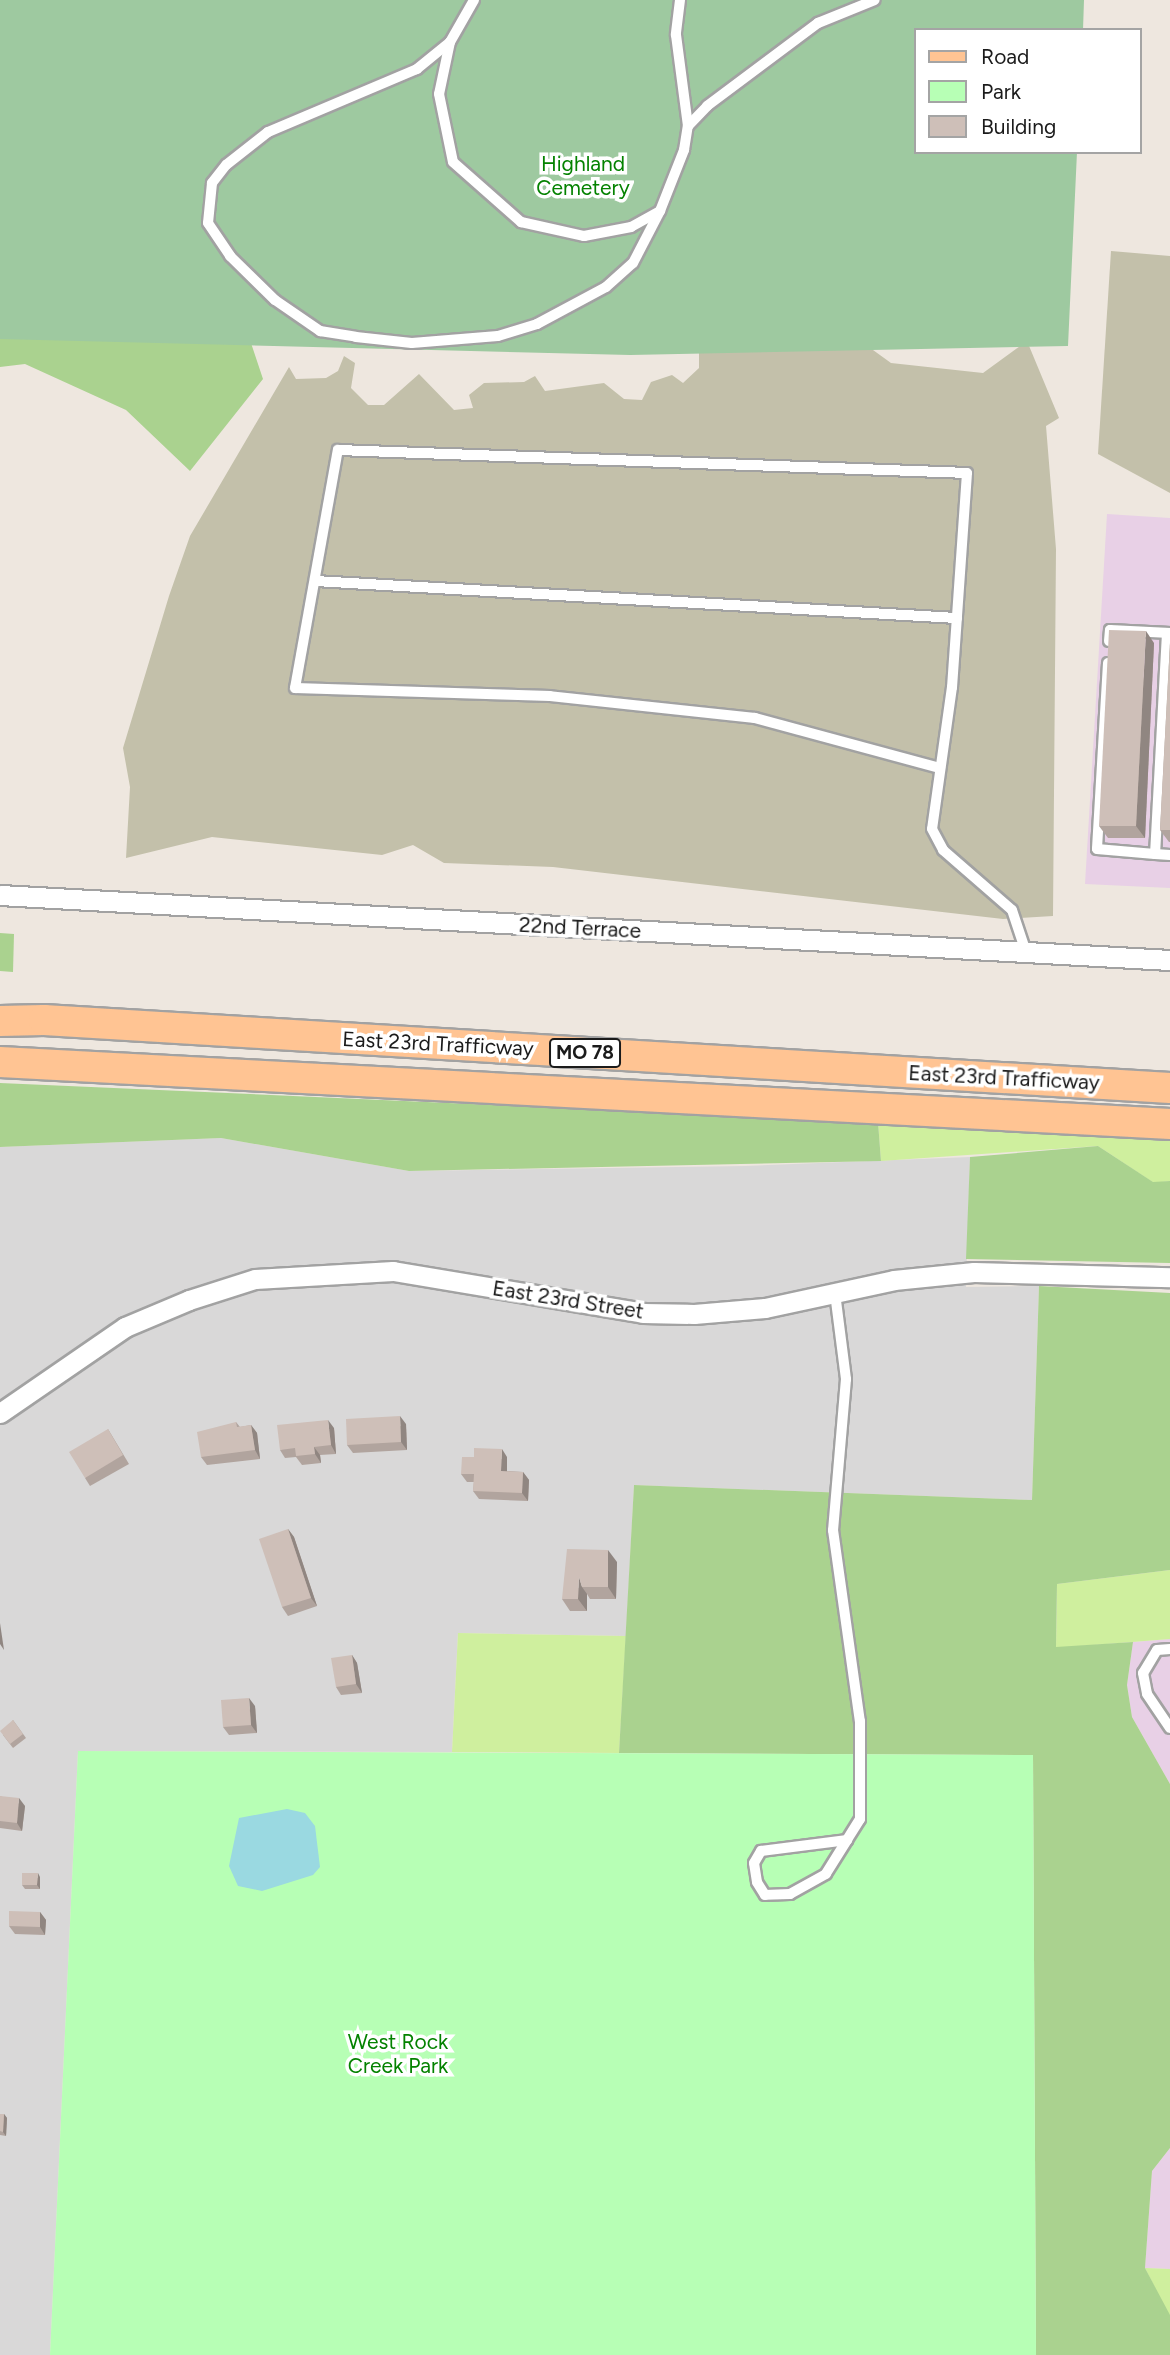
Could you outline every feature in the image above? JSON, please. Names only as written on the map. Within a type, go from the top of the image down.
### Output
[{"type":"main road","name":"East 23rd Trafficway","points":[[0,1021],[58,1020],[1170,1088]]},
{"type":"main road","name":"East 23rd Trafficway","points":[[0,1062],[1170,1124]]},
{"type":"street","name":"22nd Terrace","points":[[0,895],[1165,960]]},
{"type":"street","name":"East 23rd Street","points":[[0,1413],[125,1327],[189,1300],[255,1279],[393,1271],[656,1313],[765,1308],[894,1280],[974,1272],[1170,1277]]},
{"type":"lane","points":[[474,0],[450,42],[439,94],[453,162],[496,205],[521,222],[584,236],[631,228],[660,211]]},
{"type":"lane","points":[[450,42],[398,78],[268,132],[226,165],[212,183],[208,223],[230,256],[275,300],[320,331],[412,342],[498,336],[537,324],[607,287],[633,263],[660,211],[684,150],[688,126],[676,34],[680,0]]},
{"type":"lane","points":[[688,126],[789,42],[818,23],[875,0]]},
{"type":"lane","points":[[940,768],[755,718],[550,696],[295,688],[338,450],[967,473],[957,618],[940,768],[932,829],[943,850],[1012,910],[1026,952]]},
{"type":"lane","points":[[314,581],[957,618]]},
{"type":"lane","points":[[1155,854],[1169,633],[1110,629],[1097,849],[1155,854],[1170,855]]},
{"type":"lane","points":[[835,1293],[846,1379],[833,1530],[860,1721],[860,1819],[826,1874],[790,1894],[765,1895],[757,1882],[754,1863],[761,1851],[847,1840]]},
{"type":"lane","points":[[1170,1648],[1157,1650],[1143,1672],[1147,1694],[1170,1728]]},
{"type":"shaded area","points":[[1111,251],[1170,256],[1170,493],[1098,454]]},
{"type":"shaded area","points":[[1027,341],[1059,418],[1046,426],[1056,549],[1053,916],[1003,919],[553,867],[444,863],[413,845],[382,855],[212,837],[126,858],[130,787],[123,748],[169,596],[190,536],[289,367],[296,379],[326,378],[338,371],[344,356],[355,363],[351,388],[368,405],[384,405],[419,374],[454,410],[473,408],[469,395],[484,383],[524,382],[535,376],[545,391],[604,383],[624,399],[642,400],[651,382],[672,375],[683,383],[699,368],[699,344],[873,350],[891,363],[983,373]]},
{"type":"shaded area","points":[[1107,514],[1170,518],[1170,888],[1085,884]]},
{"type":"shaded area","points":[[221,1138],[409,1171],[745,1166],[970,1157],[966,1287],[1039,1286],[1032,1500],[634,1485],[626,1636],[458,1633],[452,1752],[78,1751],[50,2355],[0,2355],[0,1147]]},
{"type":"shaded area","points":[[1170,1639],[1170,1784],[1132,1717],[1127,1685],[1133,1642]]},
{"type":"shaded area","points":[[1170,2148],[1170,2269],[1145,2268],[1152,2171]]},
{"type":"green space","points":[[0,0],[244,322],[263,379],[190,471],[126,410],[25,364],[0,367]]},
{"type":"green space","name":"Highland Cemetery","points":[[0,0],[1084,0],[1083,28],[914,28],[914,154],[1077,154],[1068,346],[630,355],[0,339]]},
{"type":"green space","points":[[0,933],[14,934],[13,972],[0,971]]},
{"type":"green space","points":[[0,1083],[878,1122],[881,1161],[409,1171],[221,1138],[0,1147]]},
{"type":"green space","points":[[878,1122],[1170,1141],[1170,1181],[1154,1183],[1098,1146],[881,1161]]},
{"type":"green space","points":[[1098,1146],[1153,1182],[1170,1181],[1170,1263],[966,1259],[970,1157]]},
{"type":"green space","points":[[1039,1286],[1170,1293],[1170,1570],[1057,1584],[1056,1647],[1133,1642],[1127,1685],[1132,1717],[1170,1784],[1170,2148],[1152,2171],[1145,2268],[1170,2315],[1170,2355],[1036,2355],[1033,1755],[619,1753],[634,1485],[1032,1500]]},
{"type":"green space","points":[[1170,1570],[1170,1639],[1056,1648],[1057,1584]]},
{"type":"green space","points":[[458,1633],[626,1636],[619,1753],[452,1752]]},
{"type":"green space","name":"West Rock Creek Park","points":[[78,1751],[1033,1755],[1036,2355],[50,2355]]},
{"type":"green space","points":[[1145,2268],[1170,2269],[1170,2315],[1168,2314]]},
{"type":"water","points":[[287,1809],[305,1813],[315,1826],[320,1867],[313,1875],[262,1891],[238,1886],[229,1866],[239,1818]]},
{"type":"building","points":[[1109,630],[1146,631],[1136,826],[1099,826]]},
{"type":"building","points":[[1170,643],[1170,830],[1160,830]]},
{"type":"building","points":[[400,1416],[401,1442],[347,1445],[346,1419]]},
{"type":"building","points":[[328,1420],[331,1445],[314,1447],[315,1454],[296,1456],[295,1448],[280,1450],[277,1425]]},
{"type":"building","points":[[236,1422],[237,1427],[251,1425],[255,1450],[201,1457],[197,1432]]},
{"type":"building","points":[[108,1429],[123,1455],[85,1478],[69,1452]]},
{"type":"building","points":[[474,1448],[502,1449],[501,1471],[523,1472],[522,1493],[473,1491],[474,1474],[461,1474],[462,1457],[474,1457]]},
{"type":"building","points":[[288,1529],[311,1598],[282,1607],[259,1539]]},
{"type":"building","points":[[567,1549],[608,1550],[608,1587],[582,1587],[579,1577],[578,1599],[562,1599]]},
{"type":"building","points":[[352,1655],[356,1684],[336,1687],[331,1658]]},
{"type":"building","points":[[249,1698],[251,1725],[223,1727],[221,1700]]},
{"type":"building","points":[[13,1720],[23,1734],[10,1744],[0,1731]]},
{"type":"building","points":[[0,1796],[19,1798],[17,1823],[0,1821]]},
{"type":"building","points":[[22,1873],[38,1873],[37,1885],[22,1885]]},
{"type":"building","points":[[9,1911],[40,1912],[40,1927],[9,1926]]},
{"type":"building","points":[[0,2114],[4,2114],[3,2132],[0,2131]]}]
